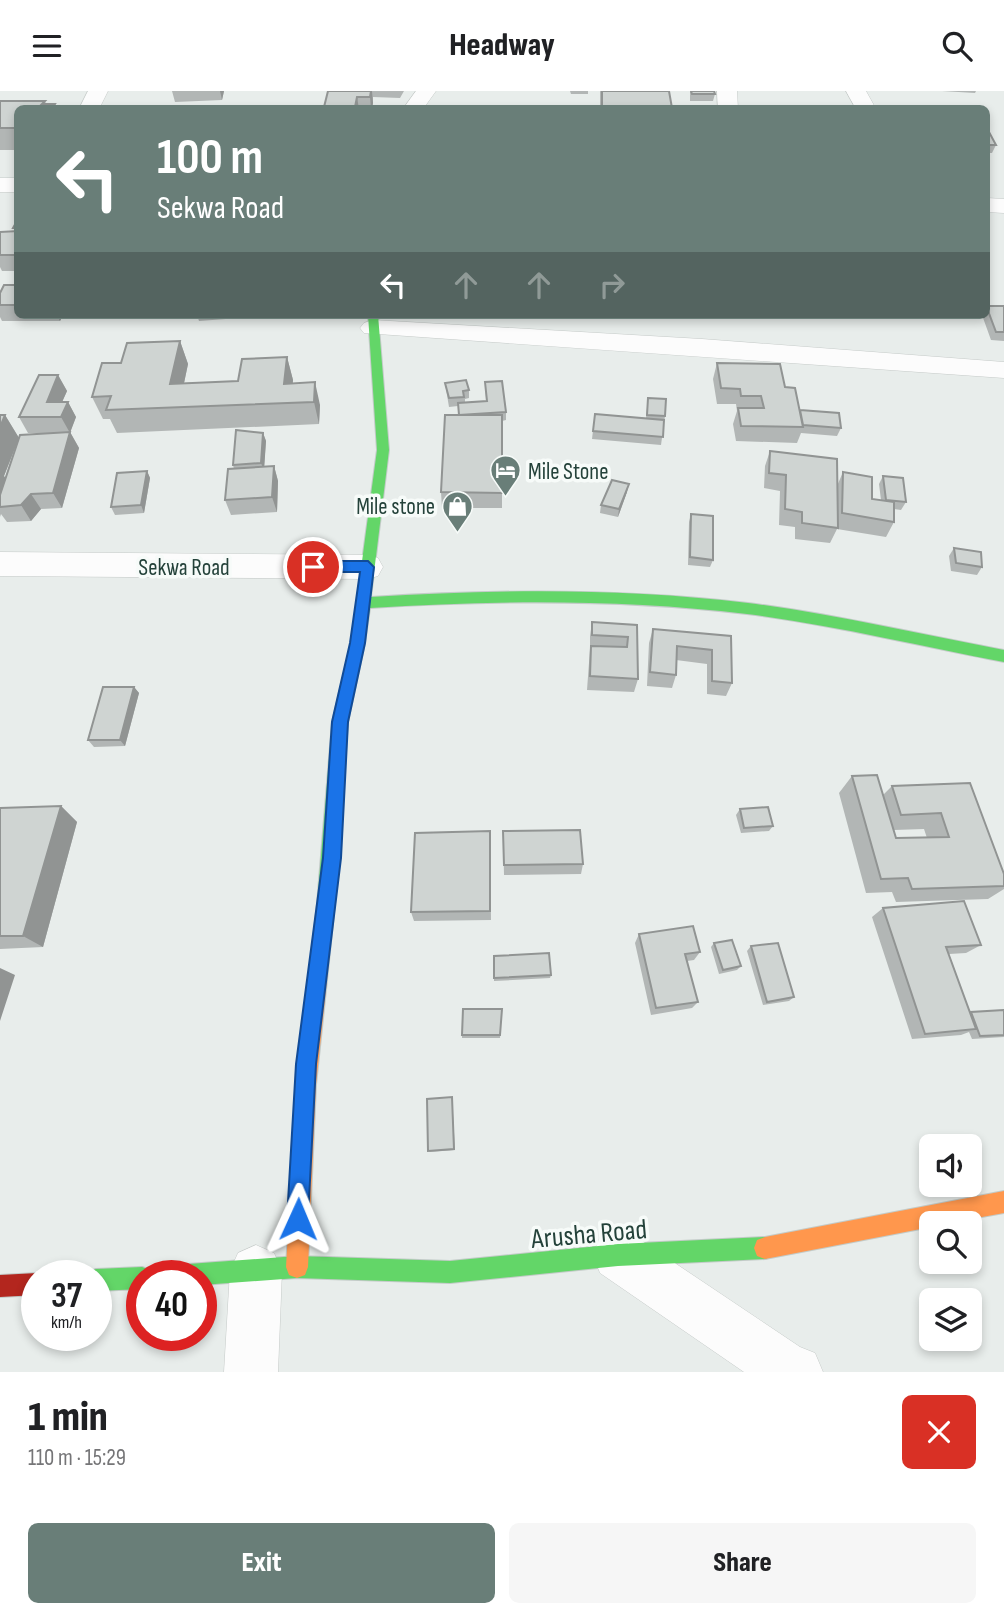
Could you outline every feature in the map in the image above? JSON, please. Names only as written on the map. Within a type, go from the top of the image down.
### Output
[{"type":"street","points":[[251,1372],[298,1171],[306,1064],[332,858],[340,722],[363,603],[383,450],[373,321],[1004,370]]},
{"type":"street","name":"Sekwa Road","points":[[0,564],[368,567]]},
{"type":"street","points":[[363,603],[448,596],[563,594],[638,599],[750,609],[1004,656]]},
{"type":"street","name":"Arusha Road","points":[[217,1273],[276,1269],[450,1272],[618,1255],[754,1250],[1004,1202]]},
{"type":"street","points":[[618,1255],[714,1322],[786,1369],[796,1372]]},
{"type":"street","points":[[0,1286],[21,1285]]},
{"type":"building","points":[[328,91],[371,91],[370,97],[357,97],[355,105],[324,105]]},
{"type":"building","points":[[602,91],[669,91],[671,105],[602,105]]},
{"type":"building","points":[[691,91],[714,91],[715,94],[692,94]]},
{"type":"building","points":[[0,101],[45,101],[42,104],[55,104],[14,105],[14,128],[0,128]]},
{"type":"building","points":[[990,134],[996,145],[990,145]]},
{"type":"building","points":[[14,231],[14,255],[0,255],[0,232]]},
{"type":"building","points":[[4,285],[14,285],[14,305],[0,305],[0,293]]},
{"type":"building","points":[[990,306],[1004,306],[1004,332],[996,332],[990,316]]},
{"type":"building","points":[[180,341],[170,384],[238,381],[242,359],[287,357],[284,384],[315,382],[314,402],[106,410],[111,396],[92,397],[102,363],[121,363],[127,343]]},
{"type":"building","points":[[717,363],[780,364],[785,387],[795,388],[803,427],[741,426],[738,408],[764,408],[761,396],[741,396],[740,389],[721,388]]},
{"type":"building","points":[[39,375],[58,375],[47,402],[68,402],[61,417],[19,417]]},
{"type":"building","points":[[466,380],[469,390],[463,391],[464,397],[449,398],[445,383]]},
{"type":"building","points":[[502,381],[506,412],[459,415],[458,403],[487,401],[485,382]]},
{"type":"building","points":[[648,398],[666,399],[665,416],[647,415]]},
{"type":"building","points":[[800,410],[839,413],[841,428],[803,425]]},
{"type":"building","points":[[595,414],[664,420],[663,437],[593,431]]},
{"type":"building","points":[[445,415],[502,415],[502,493],[441,492]]},
{"type":"building","points":[[236,430],[263,433],[261,463],[233,465]]},
{"type":"building","points":[[70,432],[53,493],[31,494],[21,505],[0,507],[0,495],[20,435]]},
{"type":"building","points":[[770,451],[837,459],[838,528],[802,523],[802,512],[785,509],[786,475],[769,473]]},
{"type":"building","points":[[274,466],[272,497],[225,500],[228,469]]},
{"type":"building","points":[[147,471],[141,505],[111,507],[117,473]]},
{"type":"building","points":[[843,472],[872,477],[872,499],[894,502],[894,522],[842,513]]},
{"type":"building","points":[[883,476],[903,478],[906,502],[886,500]]},
{"type":"building","points":[[612,480],[629,484],[619,509],[601,505]]},
{"type":"building","points":[[691,514],[713,516],[713,560],[690,557]]},
{"type":"building","points":[[954,548],[981,552],[982,567],[956,563]]},
{"type":"building","points":[[592,622],[637,625],[638,679],[590,676],[591,646],[627,647],[628,637],[592,635]]},
{"type":"building","points":[[653,629],[731,636],[732,683],[712,681],[712,650],[677,646],[676,675],[650,672]]},
{"type":"building","points":[[103,687],[134,687],[120,740],[88,740]]},
{"type":"building","points":[[877,775],[896,838],[949,837],[941,813],[901,815],[892,786],[970,783],[1004,874],[1004,886],[912,889],[908,878],[881,879],[852,776]]},
{"type":"building","points":[[61,806],[23,936],[0,936],[0,808]]},
{"type":"building","points":[[768,807],[773,826],[744,828],[740,809]]},
{"type":"building","points":[[580,830],[583,864],[504,865],[503,831]]},
{"type":"building","points":[[490,831],[490,911],[411,912],[415,833]]},
{"type":"building","points":[[964,901],[981,945],[946,947],[976,1029],[925,1034],[883,908]]},
{"type":"building","points":[[693,926],[700,952],[685,954],[698,1002],[656,1008],[639,934]]},
{"type":"building","points":[[732,940],[741,966],[723,970],[714,943]]},
{"type":"building","points":[[778,943],[794,997],[767,1002],[751,946]]},
{"type":"building","points":[[549,953],[551,975],[494,978],[494,956]]},
{"type":"building","points":[[463,1009],[502,1009],[500,1035],[462,1035]]},
{"type":"building","points":[[1004,1010],[1004,1035],[980,1036],[971,1012]]},
{"type":"building","points":[[452,1097],[454,1149],[428,1151],[427,1099]]},
{"type":"traffic: fast","points":[[326,904],[340,722],[358,643],[383,450],[373,319]]},
{"type":"traffic: fast","points":[[363,603],[508,597],[653,600],[749,609],[813,619],[1004,656]]},
{"type":"traffic: fast","points":[[217,1273],[297,1267],[450,1272],[618,1255],[765,1248]]},
{"type":"traffic: fast","points":[[112,1279],[126,1279]]},
{"type":"traffic: slow","points":[[297,1267],[306,1085],[326,904]]},
{"type":"traffic: slow","points":[[765,1248],[1004,1202]]},
{"type":"traffic: jam","points":[[0,1286],[21,1285]]},
{"type":"place","name":"Mile Stone","points":[[505,498]]},
{"type":"place","name":"Mile stone","points":[[458,533]]},
{"type":"route","points":[[298,1219],[298,1171],[306,1064],[332,858],[340,722],[358,643],[368,567],[313,567]]}]
